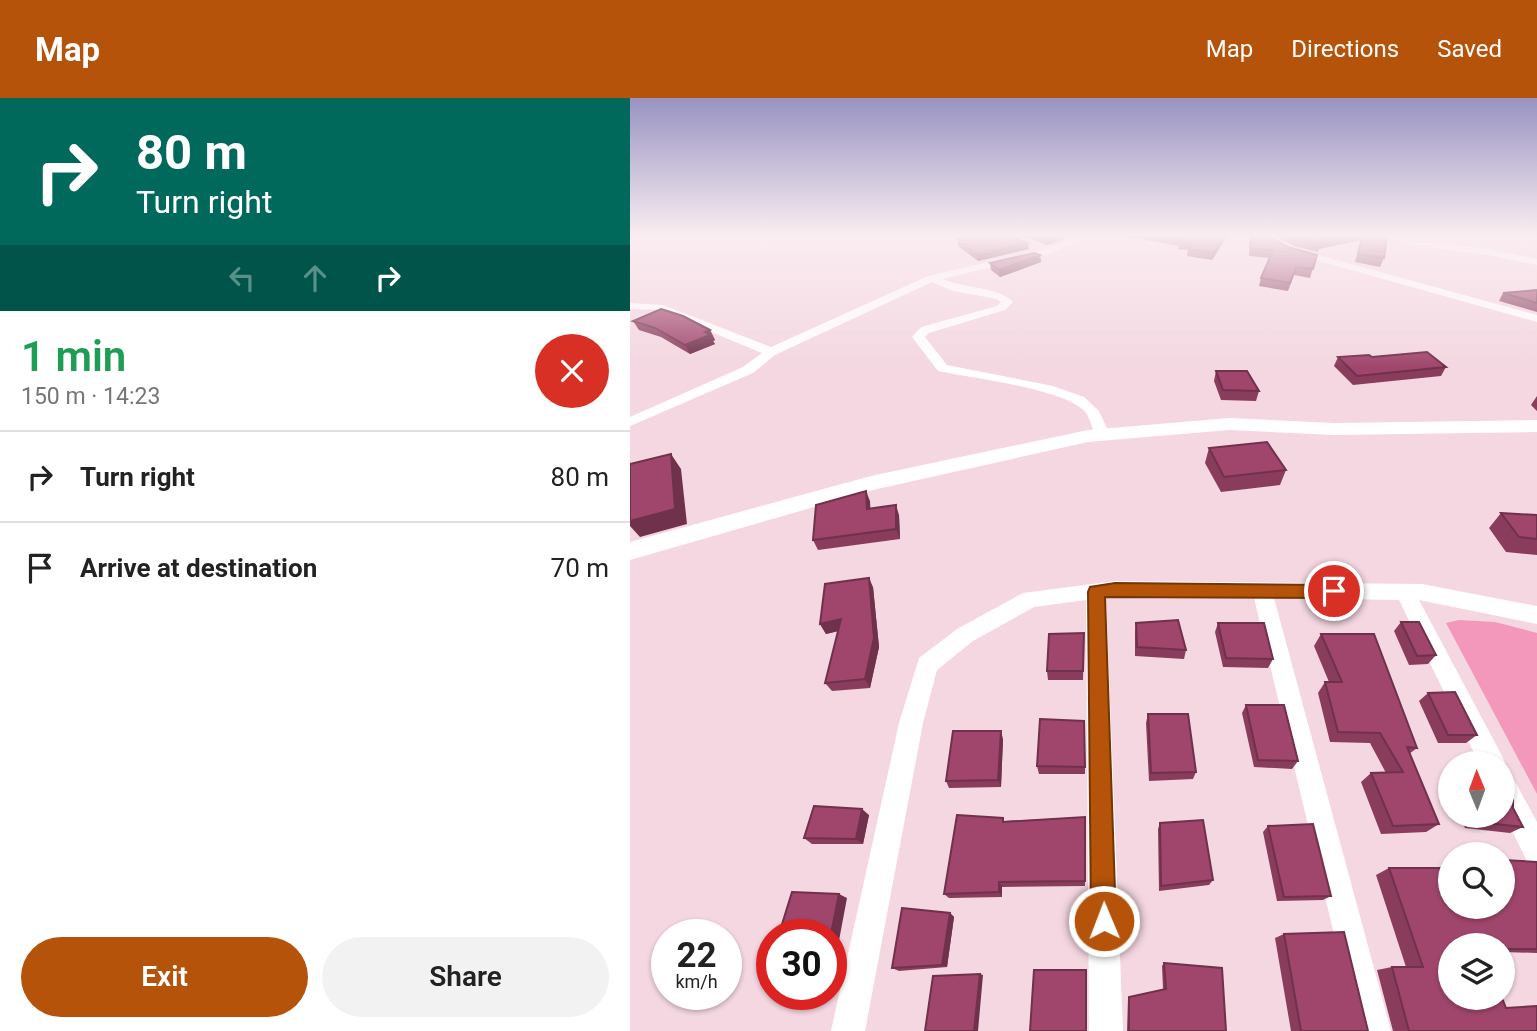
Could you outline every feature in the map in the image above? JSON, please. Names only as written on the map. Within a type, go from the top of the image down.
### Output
[{"type":"street","points":[[630,422],[748,370],[771,352],[929,280]]},
{"type":"street","points":[[936,280],[957,289],[1000,296],[1007,302],[1000,309],[925,330],[918,337],[943,368],[1068,394],[1092,411],[1102,435]]},
{"type":"street","points":[[1396,280],[1537,319]]},
{"type":"street","points":[[630,306],[659,307],[771,352]]},
{"type":"street","points":[[630,551],[871,482],[1102,435],[1229,424],[1334,429],[1537,426]]},
{"type":"street","points":[[848,1031],[911,723],[928,666],[965,635],[1030,599],[1115,589],[1405,592],[1493,604],[1537,615]]},
{"type":"street","points":[[1262,591],[1374,1031]]},
{"type":"street","points":[[1096,592],[1106,1031]]},
{"type":"street","points":[[1405,592],[1486,751]]},
{"type":"street","points":[[1516,810],[1537,851]]},
{"type":"shaded area","points":[[1459,620],[1495,622],[1537,633],[1537,794],[1516,751],[1446,623]]},
{"type":"building","points":[[1270,280],[1291,280],[1290,283]]},
{"type":"building","points":[[1537,290],[1537,303],[1503,293]]},
{"type":"building","points":[[661,309],[683,316],[710,330],[705,332],[710,335],[685,345],[655,328],[633,321]]},
{"type":"building","points":[[1427,352],[1446,367],[1357,376],[1338,357],[1372,357]]},
{"type":"building","points":[[1216,371],[1247,371],[1259,391],[1223,390]]},
{"type":"building","points":[[1267,442],[1286,470],[1224,477],[1209,448]]},
{"type":"building","points":[[671,454],[675,509],[630,521],[630,464]]},
{"type":"building","points":[[866,491],[867,509],[896,505],[896,529],[813,540],[816,505]]},
{"type":"building","points":[[1501,513],[1537,515],[1537,539],[1519,537]]},
{"type":"building","points":[[869,578],[874,638],[865,679],[825,683],[841,619],[820,624],[825,584]]},
{"type":"building","points":[[1178,620],[1186,650],[1137,647],[1136,623]]},
{"type":"building","points":[[1401,622],[1419,622],[1436,655],[1417,656]]},
{"type":"building","points":[[1218,623],[1264,623],[1273,659],[1226,658]]},
{"type":"building","points":[[1084,633],[1083,671],[1047,671],[1049,634]]},
{"type":"building","points":[[1321,634],[1374,634],[1417,748],[1407,747],[1438,824],[1393,826],[1371,773],[1403,772],[1380,733],[1338,732],[1325,682],[1342,682]]},
{"type":"building","points":[[1455,692],[1477,735],[1448,735],[1428,693]]},
{"type":"building","points":[[1246,705],[1284,705],[1298,761],[1258,760]]},
{"type":"building","points":[[1148,714],[1188,714],[1196,772],[1151,773]]},
{"type":"building","points":[[1040,719],[1084,721],[1085,767],[1037,766]]},
{"type":"building","points":[[953,731],[1001,731],[998,780],[946,781]]},
{"type":"building","points":[[814,806],[862,809],[856,839],[804,838]]},
{"type":"building","points":[[1516,814],[1523,827],[1516,826]]},
{"type":"building","points":[[957,815],[1003,818],[1003,822],[1085,817],[1085,881],[999,882],[999,892],[944,894]]},
{"type":"building","points":[[1203,820],[1213,880],[1161,886],[1160,823]]},
{"type":"building","points":[[1313,824],[1331,896],[1284,897],[1268,826]]},
{"type":"building","points":[[1515,861],[1537,862],[1537,949],[1515,949],[1515,933],[1438,933],[1438,1010],[1515,1010],[1515,1007],[1537,1006],[1537,1031],[1409,1031],[1392,967],[1423,967],[1389,868],[1438,868],[1438,919],[1515,919]]},
{"type":"building","points":[[792,892],[839,894],[834,919],[784,919]]},
{"type":"building","points":[[902,908],[950,913],[942,965],[892,968]]},
{"type":"building","points":[[1344,932],[1368,1031],[1301,1031],[1284,934]]},
{"type":"building","points":[[1164,963],[1222,968],[1226,1031],[1129,1031],[1129,997],[1166,989]]},
{"type":"building","points":[[1034,970],[1086,970],[1086,1031],[1030,1031]]},
{"type":"building","points":[[980,974],[974,1031],[925,1031],[933,976]]},
{"type":"route","points":[[1104,921],[1096,592],[1115,589],[1334,591]]}]
